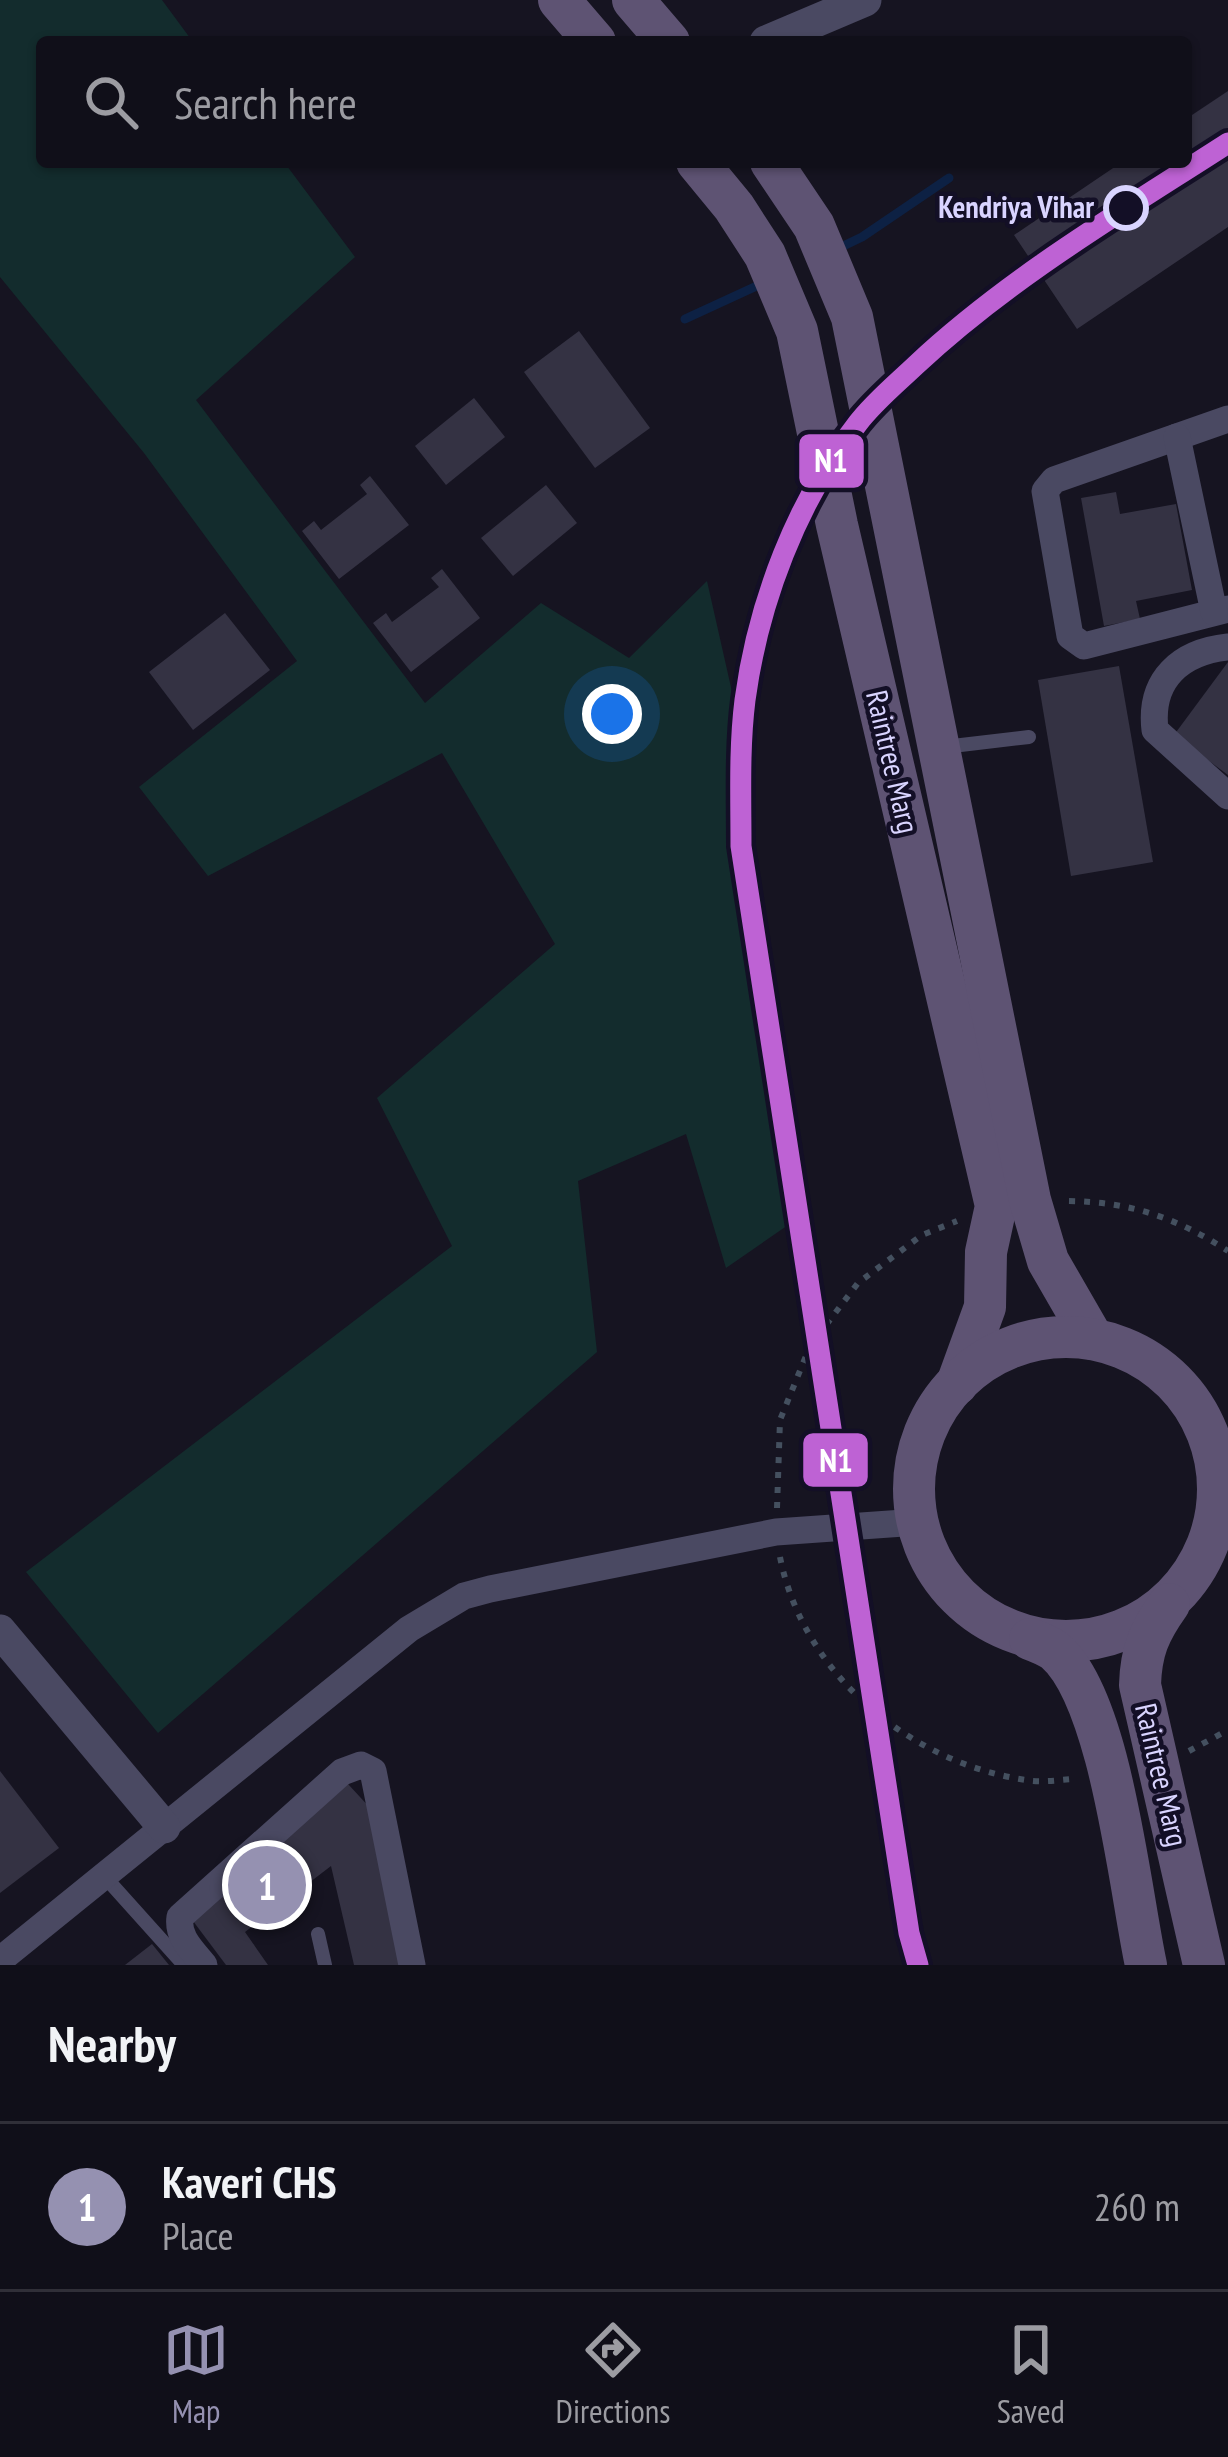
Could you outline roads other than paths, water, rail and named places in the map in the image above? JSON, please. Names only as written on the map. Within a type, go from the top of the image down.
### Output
[{"type":"main road","points":[[559,0],[590,36]]},
{"type":"main road","points":[[633,0],[664,36]]},
{"type":"main road","name":"Raintree Marg","points":[[702,168],[765,255],[797,332],[837,525],[1013,1203],[1093,1339]]},
{"type":"main road","name":"Raintree Marg","points":[[776,168],[829,256],[852,317],[939,748],[1013,1203],[986,1252],[985,1306],[957,1384]]},
{"type":"main road","points":[[1093,1339],[1148,1360],[1209,1401],[1206,1426],[1215,1455],[1218,1535],[1176,1593],[1127,1628],[1070,1641],[1011,1631],[961,1599],[942,1576],[918,1522],[914,1492],[925,1435],[957,1384],[1005,1350],[1034,1340],[1093,1339]]},
{"type":"main road","name":"Raintree Marg","points":[[1176,1593],[1148,1634],[1141,1655],[1140,1685],[1204,1965]]},
{"type":"main road","name":"Raintree Marg","points":[[1011,1631],[1053,1649],[1085,1698],[1112,1778],[1146,1965]]},
{"type":"street","points":[[780,36],[865,0]]},
{"type":"street","points":[[1177,437],[1221,610],[1084,646],[1070,636],[1045,490],[1054,479],[1228,419]]},
{"type":"street","points":[[1228,646],[1181,660],[1156,698],[1153,717],[1155,730],[1228,796]]},
{"type":"street","points":[[0,1960],[409,1629],[464,1596],[776,1532],[918,1522]]},
{"type":"street","points":[[0,1631],[164,1827]]},
{"type":"street","points":[[204,1965],[185,1942],[180,1916],[342,1772],[361,1765],[373,1771],[412,1965]]},
{"type":"lane","points":[[939,748],[1029,736]]},
{"type":"lane","points":[[105,1877],[184,1965]]},
{"type":"lane","points":[[318,1934],[325,1965]]},
{"type":"waterway","points":[[837,249],[949,178]]},
{"type":"waterway","points":[[685,319],[761,284]]},
{"type":"place","name":"Kendriya Vihar","points":[[1126,208]]},
{"type":"place","name":"Kaveri CHS","points":[[267,1885]]}]
